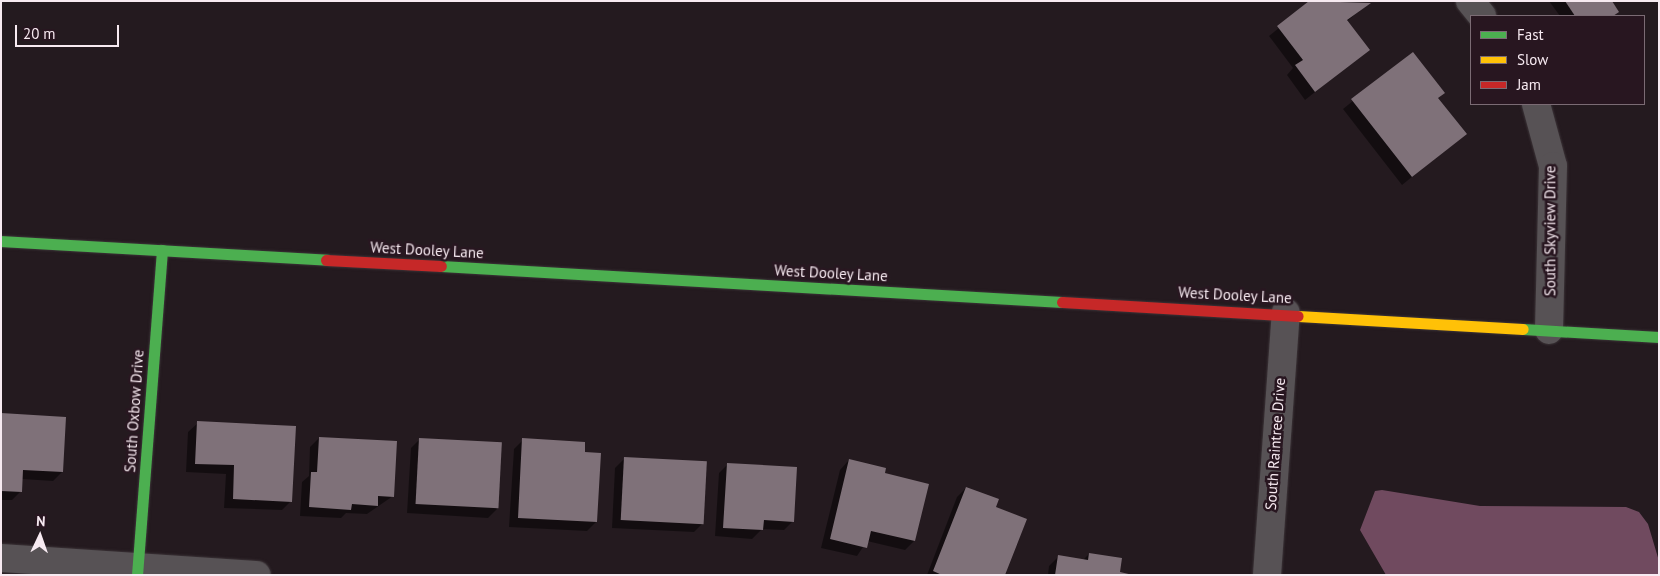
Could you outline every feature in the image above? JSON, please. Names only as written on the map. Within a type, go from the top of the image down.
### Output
[{"type":"street","points":[[1470,1],[1481,15]]},
{"type":"street","name":"South Skyview Drive","points":[[1536,105],[1553,166],[1549,330]]},
{"type":"street","name":"West Dooley Lane","points":[[1,241],[1286,313],[1659,336]]},
{"type":"street","name":"South Oxbow Drive","points":[[137,572],[162,250]]},
{"type":"street","name":"South Raintree Drive","points":[[1267,575],[1286,313]]},
{"type":"street","points":[[1,558],[137,572],[256,575]]},
{"type":"shaded area","points":[[1382,490],[1480,506],[1626,507],[1639,512],[1648,524],[1659,561],[1659,575],[1386,575],[1360,530],[1375,491]]},
{"type":"building","points":[[1309,1],[1371,3],[1347,20],[1370,50],[1315,92],[1295,65],[1303,60],[1277,26]]},
{"type":"building","points":[[1565,1],[1612,1],[1619,12],[1614,15],[1574,15]]},
{"type":"building","points":[[1413,52],[1445,93],[1438,98],[1467,134],[1412,177],[1351,99]]},
{"type":"building","points":[[1,413],[66,417],[63,472],[23,470],[22,492],[1,491]]},
{"type":"building","points":[[197,421],[296,426],[292,502],[233,499],[234,465],[195,464]]},
{"type":"building","points":[[319,437],[397,441],[394,497],[378,496],[378,506],[352,504],[351,510],[309,507],[311,472],[317,472]]},
{"type":"building","points":[[419,438],[502,442],[498,508],[416,504]]},
{"type":"building","points":[[522,438],[585,442],[585,452],[601,453],[597,522],[518,518]]},
{"type":"building","points":[[624,457],[707,461],[704,524],[621,520]]},
{"type":"building","points":[[849,459],[886,468],[885,473],[929,484],[915,541],[871,531],[867,548],[830,539]]},
{"type":"building","points":[[727,463],[797,467],[794,522],[764,520],[763,530],[723,528]]},
{"type":"building","points":[[966,487],[999,499],[996,507],[1027,519],[1005,575],[942,575],[933,571]]},
{"type":"building","points":[[1089,553],[1122,558],[1120,572],[1133,575],[1055,575],[1058,555],[1088,560]]},
{"type":"traffic: fast","points":[[1,241],[326,260]]},
{"type":"traffic: fast","points":[[137,575],[162,250]]},
{"type":"traffic: fast","points":[[441,266],[1062,302]]},
{"type":"traffic: fast","points":[[1523,329],[1659,337]]},
{"type":"traffic: slow","points":[[1298,316],[1523,329]]},
{"type":"traffic: jam","points":[[326,260],[441,266]]},
{"type":"traffic: jam","points":[[1062,302],[1298,316]]}]
